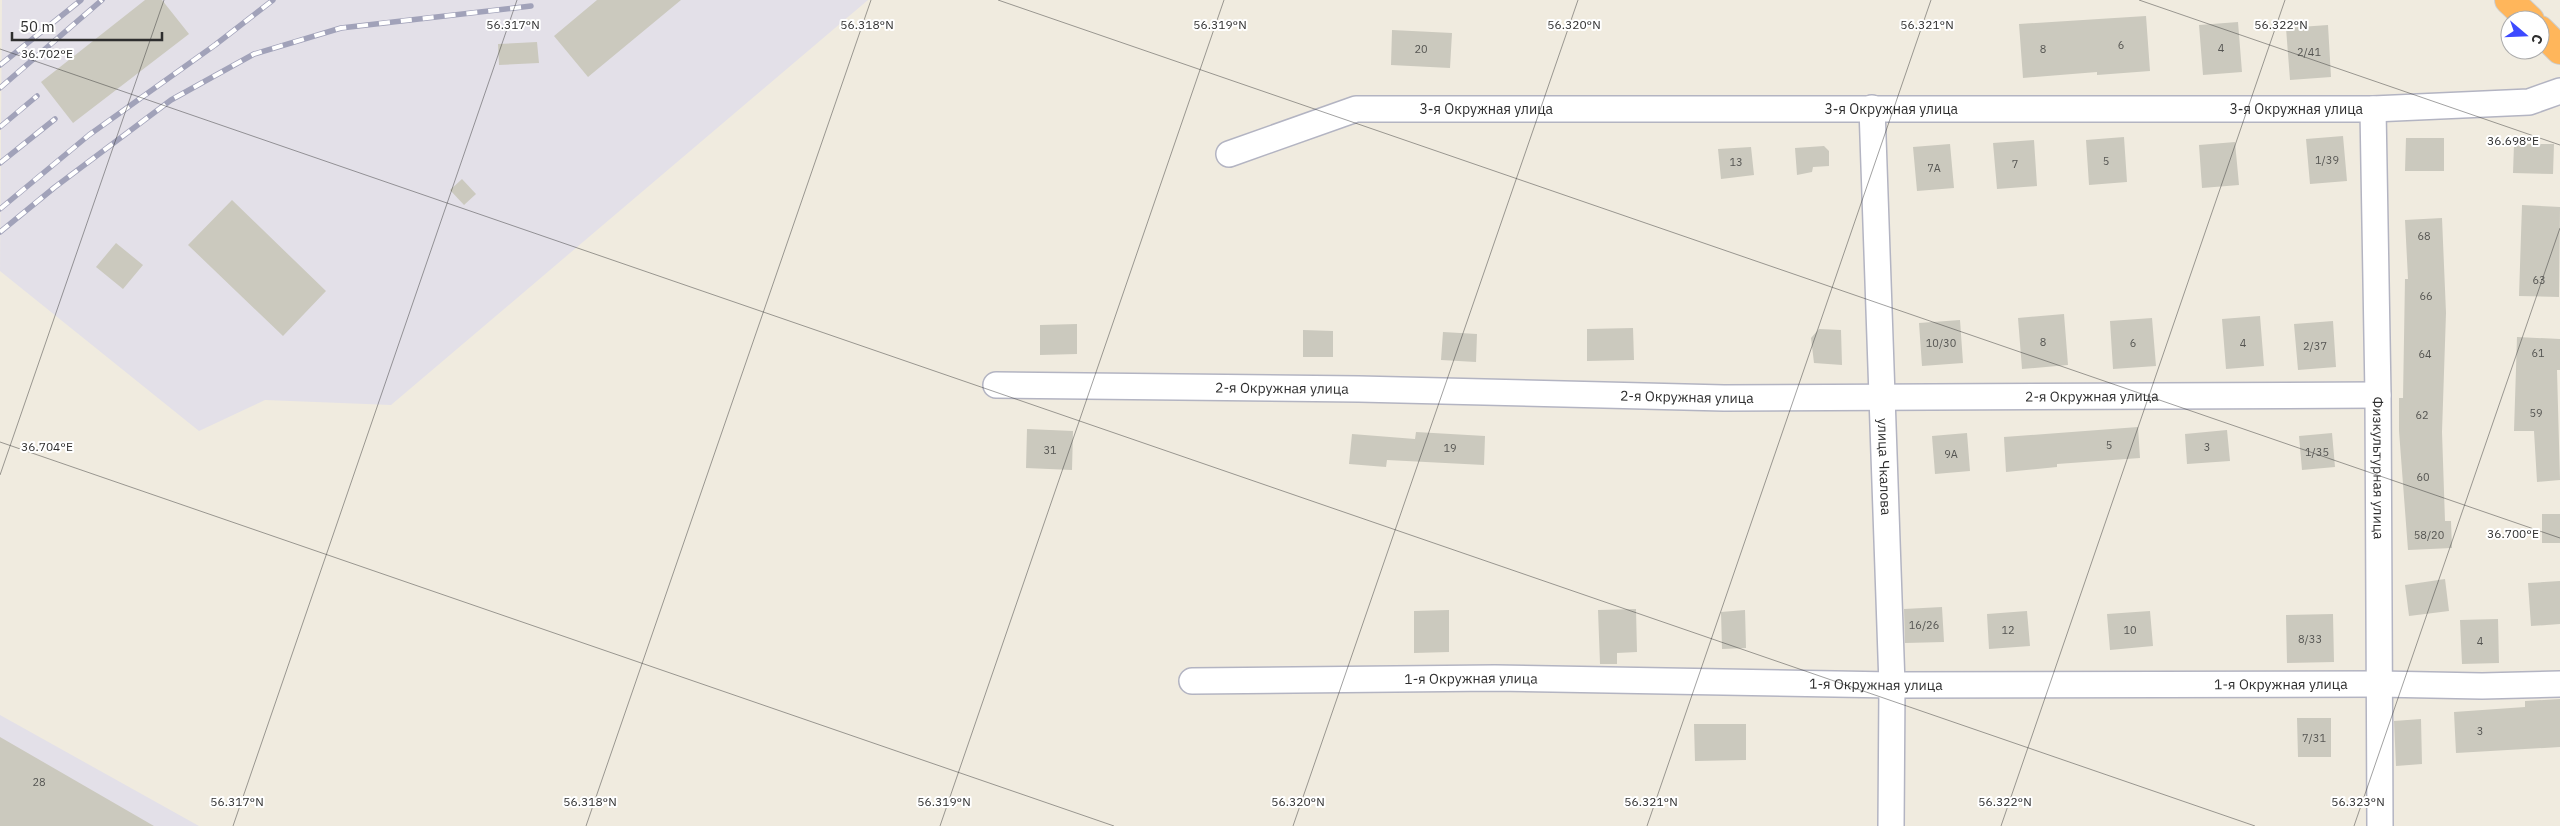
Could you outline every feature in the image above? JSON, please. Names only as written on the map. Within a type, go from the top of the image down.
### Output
[{"type":"highway","points":[[2509,0],[2520,10]]},
{"type":"highway","points":[[2550,40],[2560,50]]},
{"type":"street","name":"3-я Окружная улица","points":[[1229,154],[1356,109],[2373,109],[2529,102],[2560,92]]},
{"type":"street","name":"улица Чкалова","points":[[1872,108],[1892,685],[1891,826]]},
{"type":"street","name":"Физкультурная улица","points":[[2373,109],[2378,395],[2380,826]]},
{"type":"street","name":"2-я Окружная улица","points":[[996,385],[1369,390],[1724,398],[1883,395],[2378,395]]},
{"type":"street","name":"1-я Окружная улица","points":[[1192,681],[1495,678],[1892,685],[2379,684],[2482,686],[2560,684]]},
{"type":"shaded area","points":[[2,0],[868,0],[391,405],[265,400],[199,431],[0,271]]},
{"type":"shaded area","points":[[0,715],[199,826],[0,826]]},
{"type":"building","points":[[145,0],[162,0],[189,34],[73,123],[41,82]]},
{"type":"building","points":[[597,0],[681,0],[588,77],[554,36]]},
{"type":"building","points":[[2146,16],[2150,71],[2097,75],[2097,72],[2023,78],[2019,24]]},
{"type":"building","points":[[2238,22],[2242,72],[2203,75],[2199,25]]},
{"type":"building","points":[[2328,25],[2331,77],[2290,80],[2286,28]]},
{"type":"building","points":[[1392,30],[1452,33],[1450,68],[1391,65]]},
{"type":"building","points":[[537,42],[539,63],[499,65],[498,44]]},
{"type":"building","points":[[2343,136],[2347,181],[2310,184],[2306,139]]},
{"type":"building","points":[[2124,137],[2127,182],[2089,185],[2086,140]]},
{"type":"building","points":[[2406,138],[2444,138],[2444,171],[2405,171]]},
{"type":"building","points":[[2034,140],[2037,186],[1997,189],[1993,143]]},
{"type":"building","points":[[2235,142],[2239,185],[2202,188],[2199,145]]},
{"type":"building","points":[[1950,144],[1954,188],[1917,191],[1913,147]]},
{"type":"building","points":[[2514,144],[2554,144],[2553,174],[2513,173]]},
{"type":"building","points":[[1824,146],[1829,151],[1829,166],[1813,167],[1812,172],[1797,175],[1795,148]]},
{"type":"building","points":[[1751,147],[1754,175],[1721,179],[1718,149]]},
{"type":"building","points":[[462,179],[476,194],[464,205],[450,190]]},
{"type":"building","points":[[232,200],[326,291],[283,336],[188,245]]},
{"type":"building","points":[[2522,205],[2560,207],[2559,297],[2519,296]]},
{"type":"building","points":[[2442,218],[2446,313],[2442,432],[2445,521],[2451,521],[2452,548],[2408,550],[2399,431],[2399,398],[2403,398],[2405,279],[2408,279],[2405,220]]},
{"type":"building","points":[[116,243],[143,265],[123,289],[96,267]]},
{"type":"building","points":[[2064,314],[2068,365],[2022,369],[2018,318]]},
{"type":"building","points":[[2260,316],[2264,366],[2226,369],[2222,319]]},
{"type":"building","points":[[2152,318],[2156,366],[2113,369],[2110,321]]},
{"type":"building","points":[[1960,320],[1963,363],[1922,366],[1919,323]]},
{"type":"building","points":[[2333,321],[2336,367],[2298,370],[2294,324]]},
{"type":"building","points":[[1077,324],[1077,354],[1040,355],[1040,325]]},
{"type":"building","points":[[1633,328],[1634,360],[1587,361],[1587,329]]},
{"type":"building","points":[[1819,329],[1841,330],[1842,365],[1814,363],[1811,338]]},
{"type":"building","points":[[1303,330],[1333,331],[1333,357],[1303,357]]},
{"type":"building","points":[[1443,332],[1477,334],[1476,362],[1441,360]]},
{"type":"building","points":[[2517,337],[2560,339],[2560,370],[2557,370],[2560,480],[2537,482],[2534,431],[2514,431]]},
{"type":"building","points":[[2138,427],[2140,458],[2057,464],[2057,467],[2006,472],[2004,437]]},
{"type":"building","points":[[1027,429],[1073,431],[1072,470],[1026,468]]},
{"type":"building","points":[[2227,430],[2230,461],[2187,464],[2185,434]]},
{"type":"building","points":[[1416,432],[1485,436],[1484,465],[1387,460],[1386,467],[1349,464],[1352,434],[1415,439]]},
{"type":"building","points":[[1967,433],[1970,471],[1935,474],[1932,436]]},
{"type":"building","points":[[2332,433],[2335,467],[2302,470],[2299,436]]},
{"type":"building","points":[[2542,514],[2560,514],[2560,543],[2542,543]]},
{"type":"building","points":[[2445,579],[2449,611],[2409,616],[2405,585]]},
{"type":"building","points":[[2560,581],[2560,624],[2531,626],[2528,583]]},
{"type":"building","points":[[1942,607],[1944,642],[1905,643],[1904,609]]},
{"type":"building","points":[[1636,609],[1637,652],[1617,653],[1617,664],[1600,664],[1598,610]]},
{"type":"building","points":[[1449,610],[1449,652],[1414,653],[1414,611]]},
{"type":"building","points":[[1745,610],[1746,648],[1722,649],[1721,612]]},
{"type":"building","points":[[2027,611],[2030,646],[1989,649],[1987,614]]},
{"type":"building","points":[[2150,611],[2153,646],[2110,650],[2107,614]]},
{"type":"building","points":[[2333,614],[2334,662],[2287,663],[2286,615]]},
{"type":"building","points":[[2498,619],[2499,663],[2462,664],[2460,620]]},
{"type":"building","points":[[2560,699],[2560,747],[2456,753],[2454,712],[2525,707],[2525,701]]},
{"type":"building","points":[[2297,718],[2331,718],[2331,757],[2298,757]]},
{"type":"building","points":[[2421,719],[2422,764],[2396,766],[2394,721]]},
{"type":"building","points":[[1694,724],[1746,724],[1746,760],[1695,761]]},
{"type":"building","points":[[0,737],[154,826],[0,826]]},
{"type":"railway","points":[[0,65],[81,0]]},
{"type":"railway","points":[[0,88],[102,0]]},
{"type":"railway","points":[[0,209],[89,135],[215,45],[273,0]]},
{"type":"railway","points":[[0,232],[55,187],[171,100],[254,54],[341,28],[531,6]]},
{"type":"railway","points":[[0,127],[37,96]]},
{"type":"railway","points":[[0,163],[55,119]]}]
